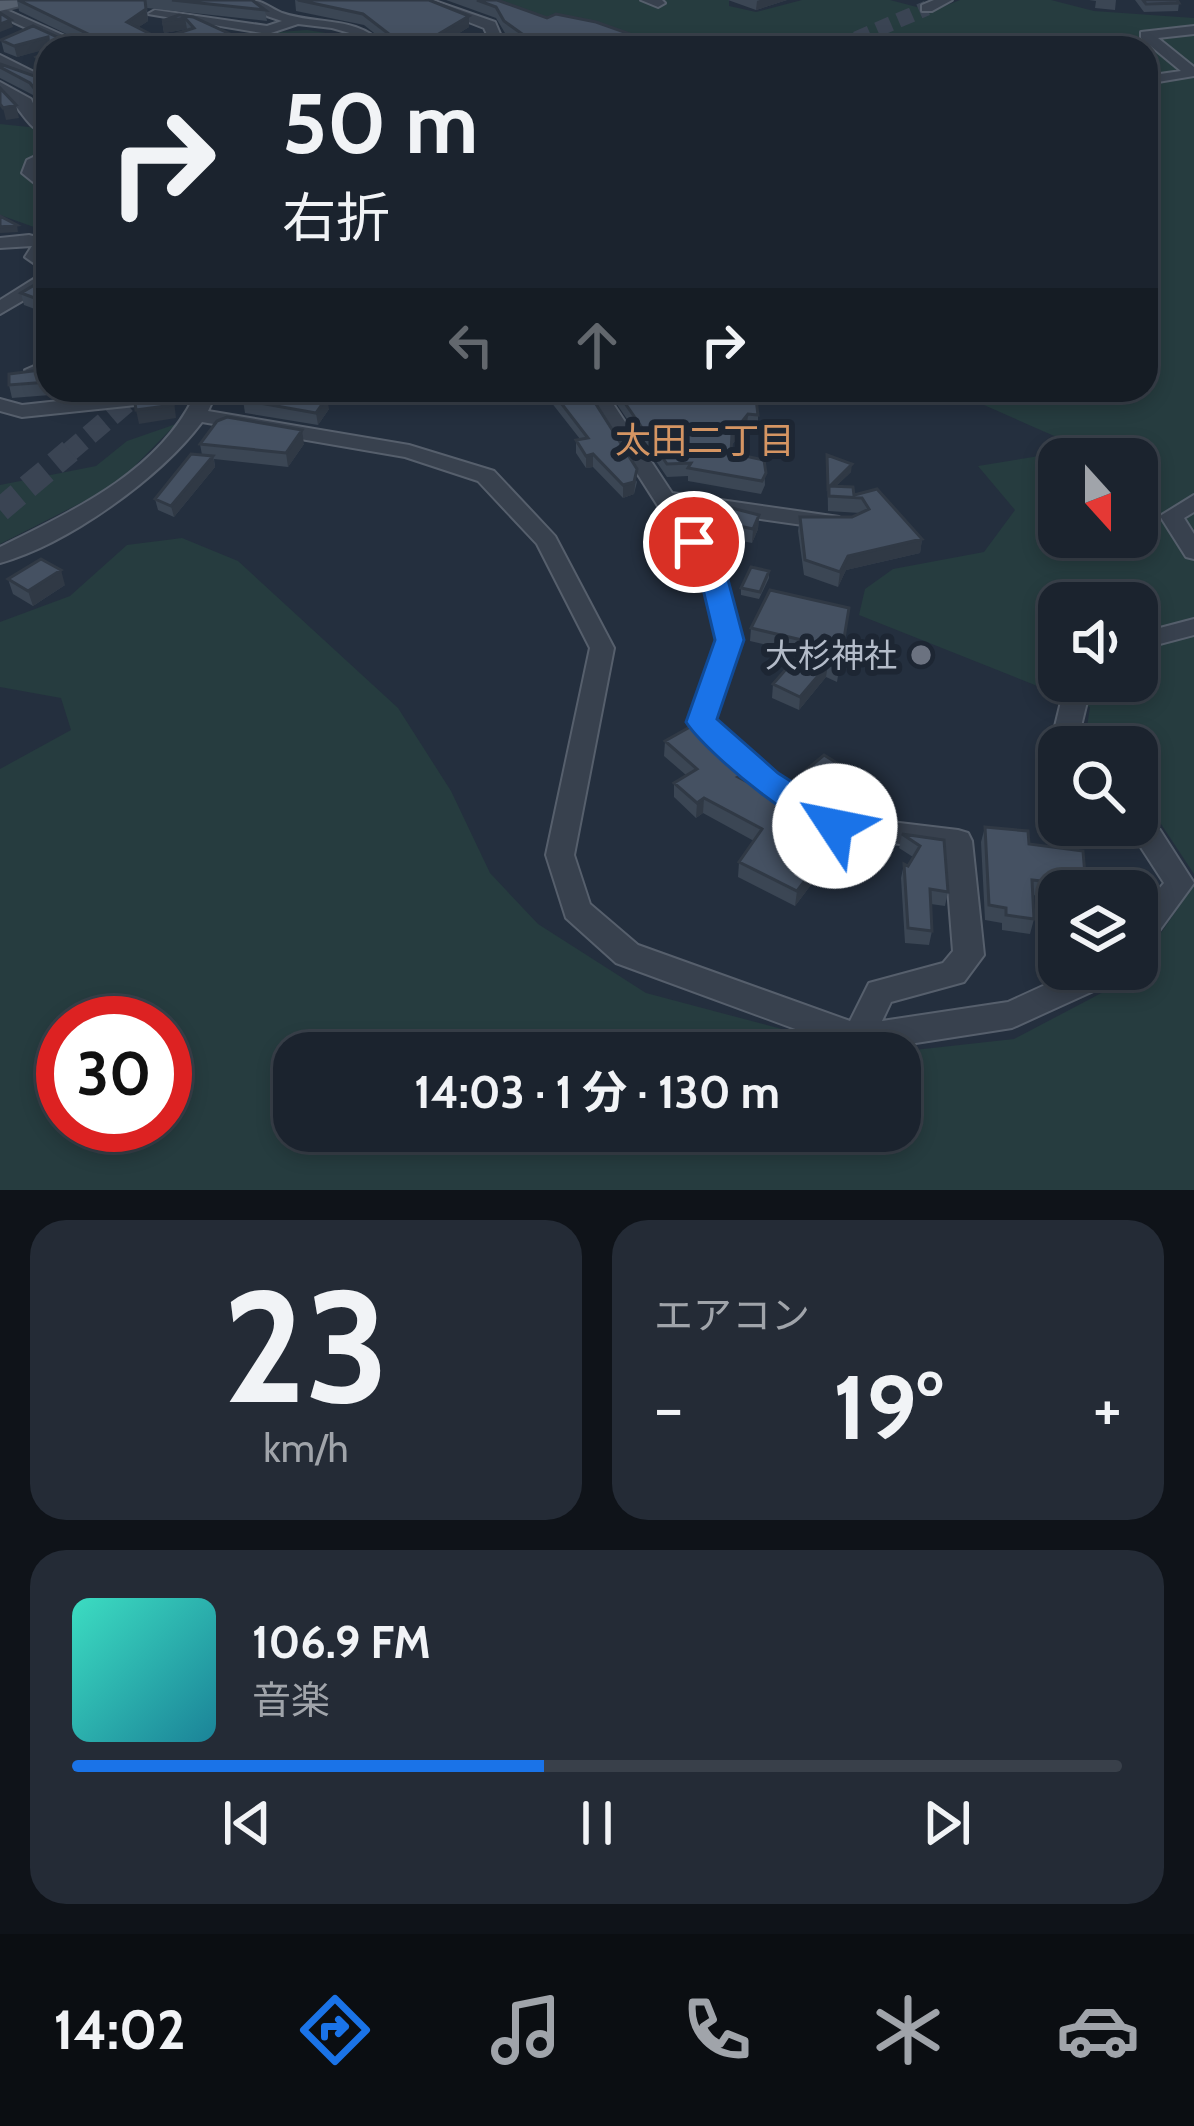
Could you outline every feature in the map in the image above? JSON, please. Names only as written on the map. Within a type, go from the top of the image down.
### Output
[{"type":"main road","points":[[0,9],[26,0]]},
{"type":"street","points":[[419,0],[490,25],[494,36]]},
{"type":"street","points":[[927,8],[945,0]]},
{"type":"street","points":[[259,3],[282,17],[299,11],[348,26],[363,36]]},
{"type":"street","points":[[0,9],[50,36]]},
{"type":"street","points":[[155,14],[268,30],[299,11]]},
{"type":"street","points":[[142,30],[174,20]]},
{"type":"street","points":[[17,35],[34,29]]},
{"type":"street","points":[[1147,36],[1194,30]]},
{"type":"street","points":[[1158,45],[1191,71],[1158,79]]},
{"type":"street","points":[[0,59],[25,64],[36,75]]},
{"type":"street","points":[[0,72],[25,64]]},
{"type":"street","points":[[0,86],[26,102],[36,122]]},
{"type":"street","points":[[0,243],[36,242]]},
{"type":"street","points":[[0,308],[36,282]]},
{"type":"street","points":[[0,405],[22,411],[141,402]]},
{"type":"street","points":[[0,556],[126,490],[203,402]]},
{"type":"street","points":[[226,402],[486,476],[547,542],[602,648],[560,856],[578,910],[627,954],[842,1032]]},
{"type":"street","points":[[602,402],[712,572],[730,640],[701,722],[767,781],[835,826],[958,841],[969,956],[953,973],[880,992],[862,1032]]},
{"type":"street","points":[[668,499],[795,520],[852,522]]},
{"type":"street","points":[[1194,502],[1172,515],[1194,552]]},
{"type":"street","points":[[1158,636],[1194,627]]},
{"type":"street","points":[[1155,846],[1180,884],[1158,911]]},
{"type":"street","points":[[899,1032],[1012,1015],[1066,990]]},
{"type":"green space","points":[[475,0],[729,0],[729,6],[756,12],[802,0],[890,0],[932,11],[960,0],[1051,0],[1094,11],[1194,18],[1194,874],[1158,820],[1158,726],[1087,726],[1090,707],[1077,702],[1158,702],[1158,582],[1038,582],[1038,686],[859,615],[865,589],[893,569],[984,552],[1015,510],[978,466],[1038,456],[1038,558],[1158,558],[1158,438],[1059,438],[977,402],[1158,402],[1158,36],[615,36]]},
{"type":"green space","points":[[307,30],[345,36],[237,36]]},
{"type":"green space","points":[[0,124],[36,128],[36,228],[0,215]]},
{"type":"green space","points":[[176,424],[116,485],[0,544],[0,485],[96,466],[127,441]]},
{"type":"green space","points":[[182,538],[238,561],[398,708],[451,791],[490,873],[538,924],[646,993],[793,1032],[273,1032],[273,1152],[921,1152],[921,1049],[1014,1039],[1107,990],[1158,990],[1158,937],[1194,885],[1194,1190],[0,1190],[0,769],[71,730],[61,698],[0,687],[0,622],[70,596],[127,545]]},
{"type":"building","points":[[18,0],[145,0],[146,9],[127,22],[154,36],[88,34]]},
{"type":"building","points":[[172,0],[252,0],[265,10]]},
{"type":"building","points":[[298,0],[429,0],[469,16],[435,36],[391,36],[363,14]]},
{"type":"building","points":[[477,0],[497,0],[547,18],[556,14],[596,22],[636,36],[525,36],[504,21],[496,7]]},
{"type":"building","points":[[1143,0],[1177,0],[1179,3],[1146,4]]},
{"type":"building","points":[[179,15],[193,17],[230,34],[169,36],[194,28],[185,18],[162,21]]},
{"type":"building","points":[[33,26],[55,36],[36,36],[36,40],[14,46],[1,40]]},
{"type":"building","points":[[0,67],[36,77],[36,91],[30,83]]},
{"type":"building","points":[[0,88],[16,105],[3,108]]},
{"type":"building","points":[[0,216],[17,225],[0,227]]},
{"type":"building","points":[[36,284],[36,299],[21,293]]},
{"type":"building","points":[[36,371],[36,383],[9,385],[9,374]]},
{"type":"building","points":[[135,402],[173,402],[173,405],[136,410]]},
{"type":"building","points":[[254,402],[324,402],[316,413]]},
{"type":"building","points":[[560,402],[595,402],[637,469],[634,482],[623,485],[593,454],[586,456],[576,440],[588,438]]},
{"type":"building","points":[[624,402],[756,402],[758,415],[748,414],[732,434],[731,453],[764,460],[762,481],[688,468],[691,463],[667,464]]},
{"type":"building","points":[[227,417],[302,430],[286,453],[200,444],[217,421]]},
{"type":"building","points":[[191,454],[213,456],[171,506],[155,499]]},
{"type":"building","points":[[827,455],[852,464],[828,488]]},
{"type":"building","points":[[829,486],[853,487],[854,495],[877,489],[922,539],[848,556],[840,572],[805,560],[800,517],[852,517],[869,509],[862,498],[829,496]]},
{"type":"building","points":[[724,506],[759,515],[753,529],[712,520]]},
{"type":"building","points":[[41,559],[61,570],[28,591],[8,579]]},
{"type":"building","points":[[751,567],[769,571],[760,592],[741,588]]},
{"type":"building","points":[[770,590],[849,608],[839,669],[828,664],[800,697],[773,684],[810,642],[751,628]]},
{"type":"building","points":[[697,723],[716,740],[709,745],[744,774],[738,777],[788,803],[779,813],[837,839],[797,891],[739,862],[762,829],[704,798],[697,803],[674,783],[697,769],[665,741]]},
{"type":"building","points":[[824,755],[850,771],[831,788],[805,771]]},
{"type":"building","points":[[985,827],[1028,831],[1029,844],[1083,851],[1085,870],[1038,870],[1038,881],[1032,880],[1034,919],[1006,915],[1006,908],[989,905]]},
{"type":"building","points":[[902,834],[944,840],[948,892],[930,889],[932,931],[908,928],[904,864],[908,866],[920,846]]},
{"type":"tunnel","points":[[863,36],[927,8]]},
{"type":"tunnel","points":[[67,454],[128,402]]},
{"type":"tunnel","points":[[0,510],[70,451]]},
{"type":"place","name":"大杉神社","points":[[921,655]]},
{"type":"district","name":"太田二丁目","points":[[705,440]]},
{"type":"route","points":[[694,542],[712,572],[730,640],[701,722],[767,781],[835,826]]}]
